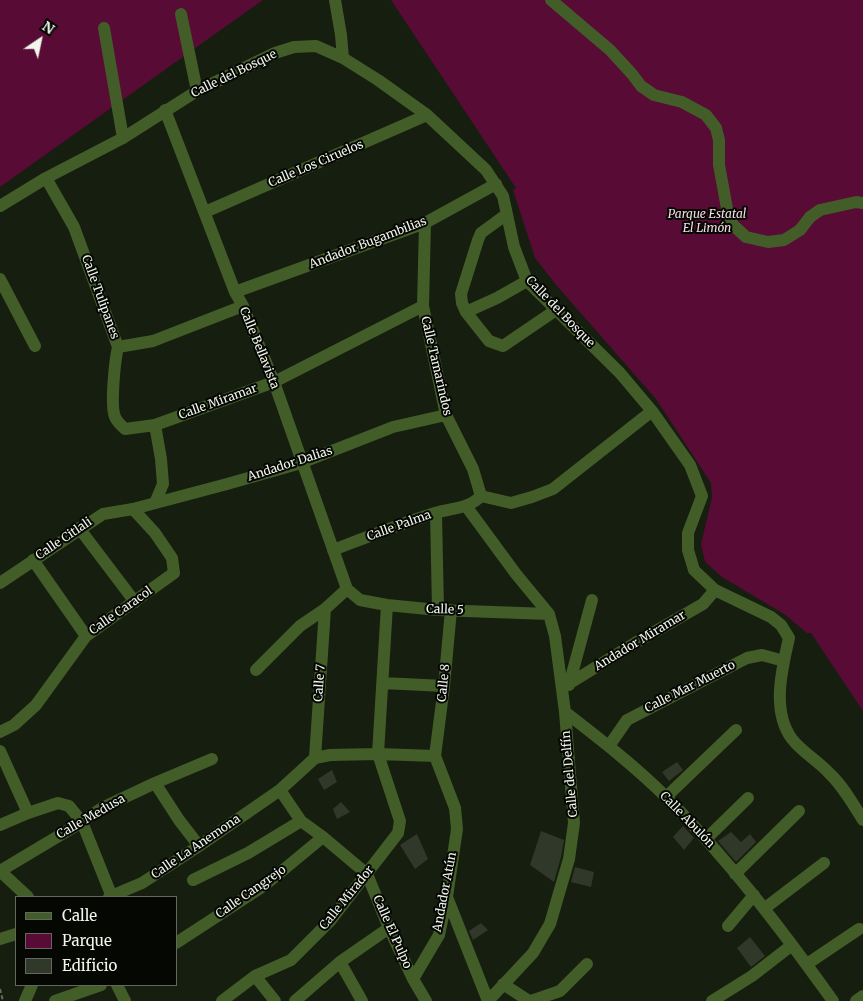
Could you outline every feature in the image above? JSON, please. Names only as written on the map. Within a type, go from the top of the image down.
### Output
[{"type":"street","points":[[335,0],[341,34],[342,58]]},
{"type":"street","points":[[551,0],[610,50],[641,86],[654,96],[682,102],[706,115],[716,128],[719,140],[719,165],[728,214],[732,225],[746,237],[768,242],[784,240],[800,230],[810,217],[820,210],[856,202],[863,203]]},
{"type":"street","points":[[181,14],[197,92]]},
{"type":"street","points":[[104,28],[123,138]]},
{"type":"street","name":"Calle del Bosque","points":[[0,206],[46,178],[123,138],[165,110],[197,92],[275,53],[294,47],[316,46],[342,58],[378,80],[427,115],[486,170],[503,196],[514,247],[527,281],[620,373],[652,411],[690,465],[702,496],[688,533],[688,550],[694,570],[715,590],[771,617],[781,625],[789,638],[780,697],[781,714],[785,727],[792,740],[830,774],[843,789],[863,820]]},
{"type":"street","name":"Calle Bellavista","points":[[165,110],[235,292],[243,306],[274,382],[347,589]]},
{"type":"street","name":"Calle Los Ciruelos","points":[[205,212],[427,115]]},
{"type":"street","name":"Calle Tulipanes","points":[[46,178],[74,227],[118,347],[114,391],[114,415],[118,422]]},
{"type":"street","name":"Andador Bugambilias","points":[[235,292],[425,222],[496,184]]},
{"type":"street","points":[[507,214],[481,232],[461,294],[466,312],[489,341],[502,346],[556,310]]},
{"type":"street","name":"Calle Tamarindos","points":[[425,222],[423,306],[446,415],[472,469],[475,501]]},
{"type":"street","points":[[0,279],[35,346]]},
{"type":"street","points":[[466,312],[498,298],[527,281]]},
{"type":"street","points":[[118,347],[153,341],[243,306]]},
{"type":"street","name":"Calle Miramar","points":[[118,422],[125,429],[156,425],[274,382],[423,306]]},
{"type":"street","points":[[475,501],[511,503],[553,489],[652,411]]},
{"type":"street","name":"Andador Dalias","points":[[133,509],[301,463],[393,427],[446,415]]},
{"type":"street","points":[[155,503],[162,484],[161,459],[156,425]]},
{"type":"street","points":[[475,501],[516,574],[549,614]]},
{"type":"street","name":"Calle Palma","points":[[333,550],[475,501]]},
{"type":"street","name":"Calle Citlali","points":[[0,583],[79,528],[103,514],[133,509]]},
{"type":"street","name":"Calle Caracol","points":[[0,732],[14,726],[36,705],[86,636],[174,573],[172,558],[155,533],[133,509]]},
{"type":"street","name":"Calle 8","points":[[435,756],[444,686],[444,610],[436,513]]},
{"type":"street","points":[[79,528],[135,602]]},
{"type":"street","points":[[33,560],[86,636]]},
{"type":"street","points":[[256,670],[300,626],[326,609],[347,589]]},
{"type":"street","name":"Calle 5","points":[[347,589],[360,600],[387,605],[444,610],[549,614]]},
{"type":"street","name":"Andador Miramar","points":[[566,686],[703,604],[715,590]]},
{"type":"street","points":[[566,686],[592,600]]},
{"type":"street","points":[[378,754],[387,605]]},
{"type":"street","name":"Calle 7","points":[[316,758],[326,609]]},
{"type":"street","name":"Calle del Delfín","points":[[488,1001],[534,953],[550,924],[569,859],[574,823],[565,712],[566,686],[549,614]]},
{"type":"street","name":"Calle Mar Muerto","points":[[608,746],[627,720],[747,658],[762,655],[784,661]]},
{"type":"street","points":[[383,683],[444,686]]},
{"type":"street","name":"Calle Abulón","points":[[565,712],[608,746],[666,797],[706,839],[765,908],[833,1001]]},
{"type":"street","points":[[666,797],[736,730]]},
{"type":"street","points":[[0,751],[28,812]]},
{"type":"street","points":[[316,758],[330,755],[378,754],[435,756]]},
{"type":"street","name":"Calle Mirador","points":[[222,1001],[255,976],[291,960],[330,921],[398,833],[400,821],[378,754]]},
{"type":"street","name":"Andador Atún","points":[[413,979],[439,935],[447,897],[457,829],[455,808],[435,756]]},
{"type":"street","name":"Calle La Anemona","points":[[113,896],[142,883],[199,846],[280,790],[316,758]]},
{"type":"street","name":"Calle Medusa","points":[[0,871],[102,808],[155,782],[212,759]]},
{"type":"street","points":[[155,782],[179,820],[199,846]]},
{"type":"street","name":"Calle El Pulpo","points":[[280,790],[301,821],[367,874],[420,998]]},
{"type":"street","points":[[706,839],[748,798]]},
{"type":"street","points":[[0,825],[28,812],[58,803],[69,806],[82,822],[111,896]]},
{"type":"street","points":[[736,874],[799,811]]},
{"type":"street","points":[[193,880],[248,854],[301,821]]},
{"type":"street","name":"Calle Cangrejo","points":[[178,942],[265,885],[323,837]]},
{"type":"street","points":[[765,908],[824,863]]},
{"type":"street","points":[[0,871],[27,896]]},
{"type":"street","points":[[728,926],[754,895]]},
{"type":"street","points":[[447,897],[488,1001]]},
{"type":"street","points":[[295,1001],[340,962],[389,928]]},
{"type":"street","points":[[807,964],[859,929]]},
{"type":"street","points":[[0,939],[15,934]]},
{"type":"street","points":[[712,1001],[752,976],[792,945]]},
{"type":"street","points":[[340,962],[362,1001]]},
{"type":"street","points":[[503,984],[530,1001],[560,991],[587,964]]},
{"type":"street","points":[[255,976],[275,1001]]},
{"type":"street","points":[[25,1001],[32,986]]},
{"type":"street","points":[[55,1001],[98,986]]},
{"type":"street","points":[[118,986],[125,1001]]},
{"type":"street","points":[[856,1001],[863,996]]},
{"type":"path","points":[[0,989],[3,1001]]},
{"type":"green space","points":[[0,0],[263,0],[0,187]]},
{"type":"green space","name":"Parque Estatal El Limón","points":[[391,0],[863,0],[863,711],[811,633],[807,633],[784,614],[722,577],[705,562],[701,544],[712,497],[711,483],[656,399],[557,286],[535,258],[513,190],[516,188]]},
{"type":"building","points":[[677,762],[683,770],[669,781],[662,772]]},
{"type":"building","points":[[332,770],[337,782],[324,790],[318,779]]},
{"type":"building","points":[[341,802],[350,812],[337,819],[333,809]]},
{"type":"building","points":[[683,826],[694,838],[684,850],[673,837]]},
{"type":"building","points":[[541,831],[564,840],[554,882],[530,865]]},
{"type":"building","points":[[731,832],[741,842],[750,834],[756,842],[736,862],[718,841]]},
{"type":"building","points":[[417,834],[428,859],[415,869],[400,845]]},
{"type":"building","points":[[575,867],[594,872],[591,887],[571,882]]},
{"type":"building","points":[[481,923],[488,930],[473,940],[469,931]]},
{"type":"building","points":[[750,937],[765,956],[751,967],[737,948]]}]
